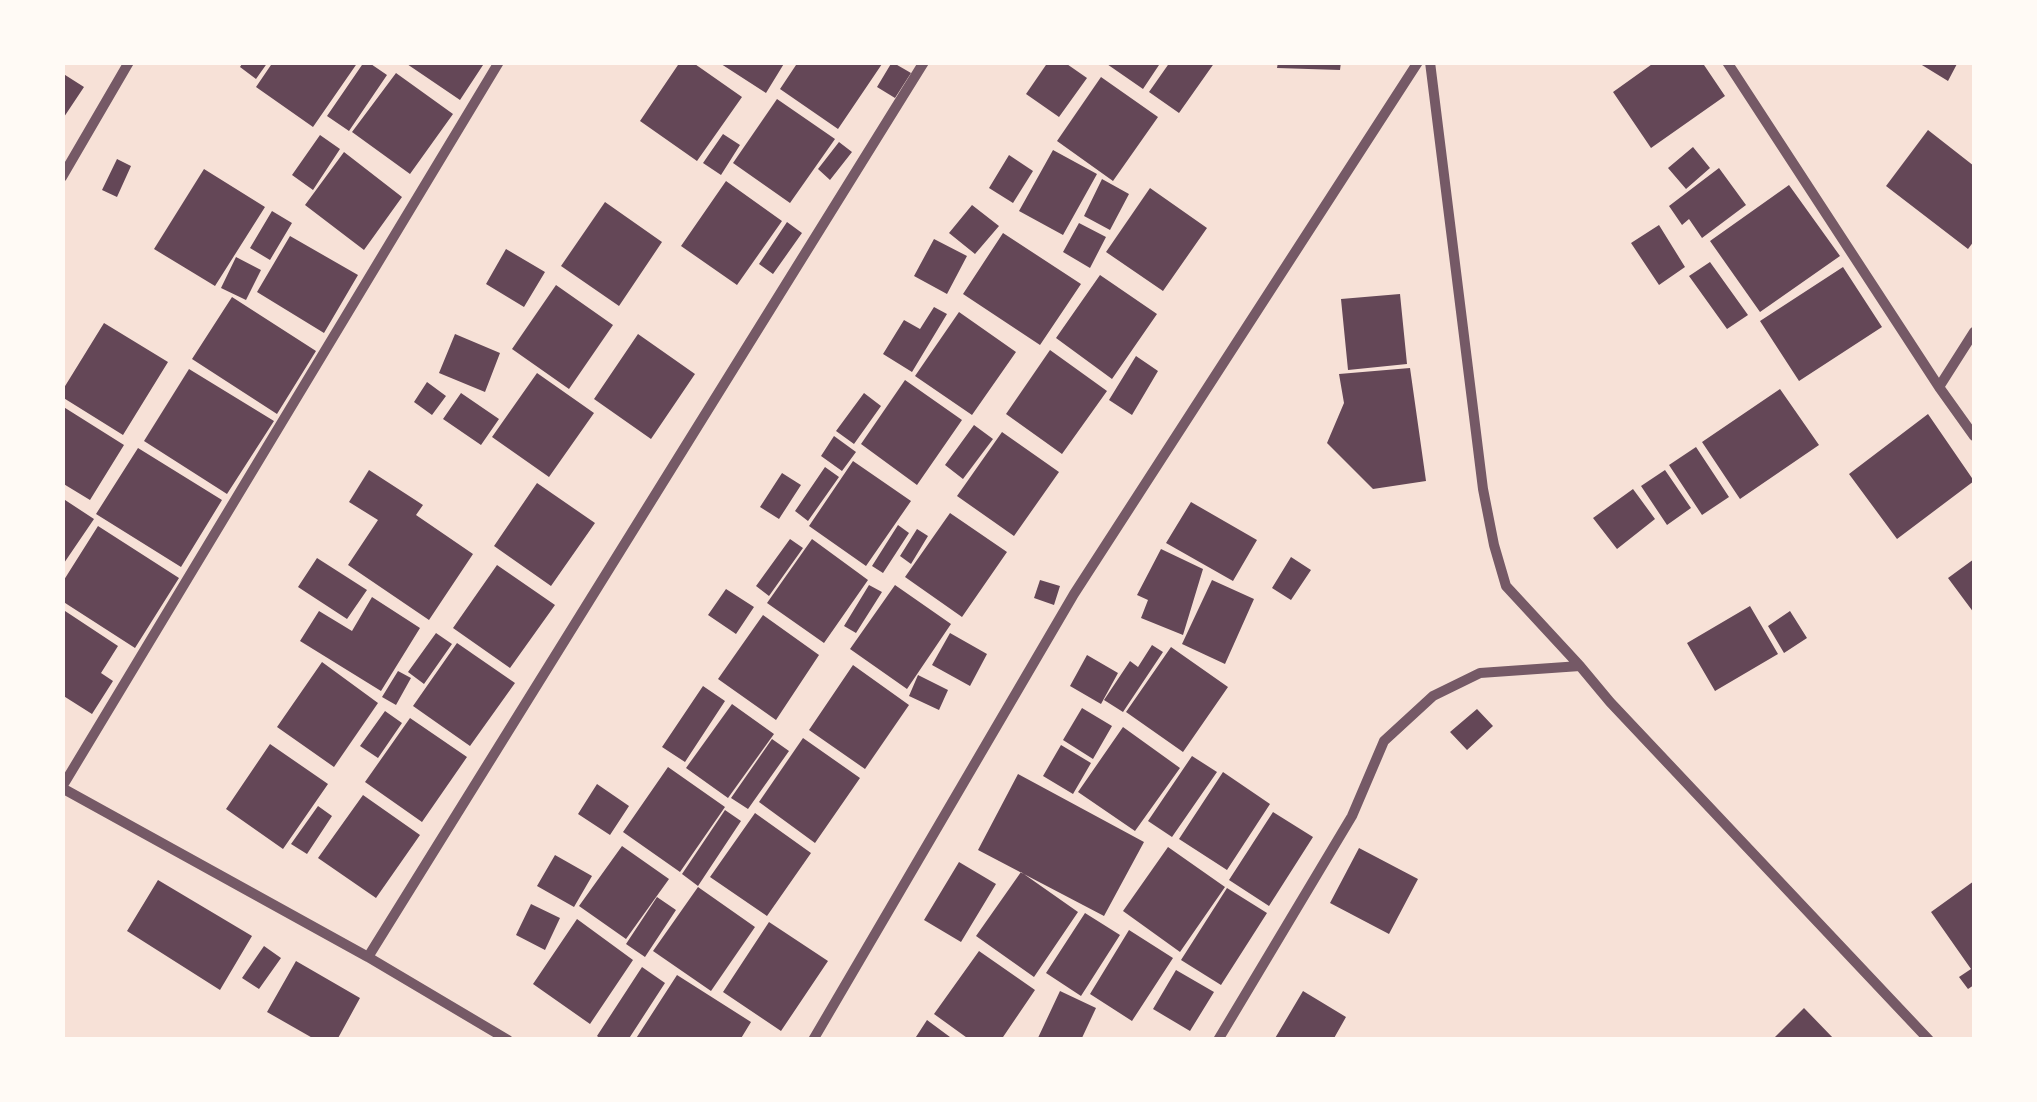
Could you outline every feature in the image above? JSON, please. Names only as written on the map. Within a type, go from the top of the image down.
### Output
[{"type":"street","points":[[62,177],[129,62]]},
{"type":"street","points":[[499,62],[62,787],[508,1040]]},
{"type":"street","points":[[368,958],[924,62]]},
{"type":"street","points":[[813,1040],[1074,594],[1418,62]]},
{"type":"street","points":[[1430,62],[1482,489],[1506,586],[1929,1040]]},
{"type":"street","points":[[1727,62],[1974,436]]},
{"type":"street","points":[[1939,387],[1974,332]]},
{"type":"street","points":[[1218,1040],[1352,816],[1384,741],[1433,696],[1480,673],[1580,666]]},
{"type":"building","points":[[243,62],[268,62],[256,79],[240,67]]},
{"type":"building","points":[[273,62],[358,62],[313,127],[256,87]]},
{"type":"building","points":[[364,62],[387,75],[349,131],[327,116]]},
{"type":"building","points":[[404,62],[485,62],[460,100]]},
{"type":"building","points":[[680,62],[692,62],[742,97],[697,161],[640,121]]},
{"type":"building","points":[[718,62],[785,62],[766,93]]},
{"type":"building","points":[[798,62],[882,64],[838,129],[780,89]]},
{"type":"building","points":[[892,62],[911,73],[895,98],[877,87]]},
{"type":"building","points":[[1048,62],[1064,62],[1087,78],[1059,117],[1026,94]]},
{"type":"building","points":[[1104,62],[1161,62],[1143,89]]},
{"type":"building","points":[[1170,62],[1215,62],[1179,113],[1149,92]]},
{"type":"building","points":[[1278,62],[1341,62],[1340,70],[1277,68]]},
{"type":"building","points":[[1655,62],[1702,62],[1725,96],[1651,148],[1613,92]]},
{"type":"building","points":[[1917,62],[1958,62],[1948,81]]},
{"type":"building","points":[[62,73],[84,87],[62,120]]},
{"type":"building","points":[[396,73],[453,114],[410,174],[352,132]]},
{"type":"building","points":[[1101,77],[1158,117],[1113,181],[1057,141]]},
{"type":"building","points":[[777,99],[835,139],[790,203],[733,163]]},
{"type":"building","points":[[1928,130],[1974,166],[1974,241],[1968,249],[1886,186]]},
{"type":"building","points":[[723,134],[740,145],[721,175],[703,163]]},
{"type":"building","points":[[320,135],[340,149],[313,190],[292,175]]},
{"type":"building","points":[[839,142],[852,152],[830,180],[818,169]]},
{"type":"building","points":[[1693,147],[1710,168],[1686,189],[1668,168]]},
{"type":"building","points":[[1053,150],[1097,174],[1063,235],[1019,211]]},
{"type":"building","points":[[344,152],[402,197],[364,250],[305,205]]},
{"type":"building","points":[[1009,155],[1033,171],[1013,203],[989,188]]},
{"type":"building","points":[[117,159],[131,166],[117,197],[102,190]]},
{"type":"building","points":[[1719,168],[1746,205],[1702,238],[1689,219],[1682,225],[1669,206]]},
{"type":"building","points":[[204,169],[265,207],[215,286],[154,249]]},
{"type":"building","points":[[1102,179],[1129,194],[1110,230],[1084,216]]},
{"type":"building","points":[[726,181],[782,221],[737,285],[681,246]]},
{"type":"building","points":[[1789,185],[1840,256],[1760,312],[1710,241]]},
{"type":"building","points":[[1150,188],[1207,228],[1163,291],[1106,252]]},
{"type":"building","points":[[605,202],[662,242],[619,306],[561,266]]},
{"type":"building","points":[[972,205],[999,226],[975,254],[949,233]]},
{"type":"building","points":[[272,211],[292,223],[270,260],[250,248]]},
{"type":"building","points":[[787,222],[802,233],[773,274],[759,264]]},
{"type":"building","points":[[1079,223],[1106,237],[1090,268],[1063,252]]},
{"type":"building","points":[[1659,225],[1685,267],[1659,285],[1631,243]]},
{"type":"building","points":[[1003,233],[1081,284],[1040,345],[963,294]]},
{"type":"building","points":[[290,236],[358,275],[324,333],[257,292]]},
{"type":"building","points":[[934,239],[967,256],[947,294],[914,276]]},
{"type":"building","points":[[506,249],[545,272],[524,307],[486,284]]},
{"type":"building","points":[[236,257],[261,270],[246,300],[221,288]]},
{"type":"building","points":[[1710,262],[1748,315],[1727,329],[1689,276]]},
{"type":"building","points":[[1843,267],[1882,327],[1799,381],[1760,321]]},
{"type":"building","points":[[1100,275],[1157,314],[1112,379],[1056,338]]},
{"type":"building","points":[[556,285],[613,325],[569,389],[512,349]]},
{"type":"building","points":[[1400,294],[1407,364],[1348,370],[1341,299]]},
{"type":"building","points":[[232,297],[316,351],[277,414],[192,359]]},
{"type":"building","points":[[934,307],[947,314],[912,372],[883,354],[904,320],[920,329]]},
{"type":"building","points":[[959,312],[1016,352],[972,415],[915,376]]},
{"type":"building","points":[[104,323],[168,362],[123,435],[62,397]]},
{"type":"building","points":[[455,334],[500,353],[485,392],[439,373]]},
{"type":"building","points":[[638,334],[695,374],[651,439],[594,399]]},
{"type":"building","points":[[1050,350],[1107,391],[1062,454],[1006,414]]},
{"type":"building","points":[[1136,356],[1158,371],[1132,415],[1109,400]]},
{"type":"building","points":[[1410,368],[1426,481],[1373,489],[1327,443],[1344,403],[1339,374]]},
{"type":"building","points":[[189,369],[274,421],[227,494],[144,441]]},
{"type":"building","points":[[537,373],[594,413],[549,477],[492,437]]},
{"type":"building","points":[[905,380],[962,420],[917,485],[861,444]]},
{"type":"building","points":[[427,382],[446,396],[432,415],[414,402]]},
{"type":"building","points":[[1780,389],[1819,445],[1740,499],[1702,442]]},
{"type":"building","points":[[461,393],[499,419],[481,445],[443,419]]},
{"type":"building","points":[[864,393],[881,406],[854,444],[836,431]]},
{"type":"building","points":[[62,406],[124,445],[90,500],[62,483]]},
{"type":"building","points":[[1928,414],[1974,481],[1897,539],[1849,474]]},
{"type":"building","points":[[974,425],[993,439],[963,479],[945,465]]},
{"type":"building","points":[[1002,432],[1059,472],[1014,536],[957,496]]},
{"type":"building","points":[[834,436],[856,452],[842,471],[821,456]]},
{"type":"building","points":[[1696,447],[1729,497],[1702,515],[1669,465]]},
{"type":"building","points":[[138,448],[222,500],[181,567],[96,514]]},
{"type":"building","points":[[853,461],[911,501],[866,566],[809,526]]},
{"type":"building","points":[[825,467],[839,477],[808,521],[795,511]]},
{"type":"building","points":[[369,470],[423,505],[416,515],[473,554],[429,620],[348,565],[378,520],[349,502]]},
{"type":"building","points":[[1665,470],[1691,508],[1667,525],[1641,486]]},
{"type":"building","points":[[782,473],[801,485],[779,519],[760,507]]},
{"type":"building","points":[[537,483],[595,523],[551,586],[494,546]]},
{"type":"building","points":[[1633,489],[1655,519],[1617,549],[1593,518]]},
{"type":"building","points":[[62,498],[94,519],[62,566]]},
{"type":"building","points":[[1191,502],[1257,540],[1233,581],[1166,543]]},
{"type":"building","points":[[950,513],[1007,552],[962,617],[905,577]]},
{"type":"building","points":[[898,525],[909,533],[883,573],[872,566]]},
{"type":"building","points":[[98,526],[179,578],[135,648],[62,601],[62,583]]},
{"type":"building","points":[[917,529],[928,536],[911,564],[900,556]]},
{"type":"building","points":[[790,539],[803,548],[769,596],[756,586]]},
{"type":"building","points":[[812,539],[868,580],[824,643],[767,603]]},
{"type":"building","points":[[1161,549],[1203,569],[1183,635],[1141,618],[1148,600],[1137,595]]},
{"type":"building","points":[[1291,557],[1311,570],[1291,600],[1272,588]]},
{"type":"building","points":[[317,558],[367,590],[347,619],[298,587]]},
{"type":"building","points":[[1974,559],[1974,613],[1948,578]]},
{"type":"building","points":[[497,565],[555,605],[510,668],[453,628]]},
{"type":"building","points":[[1040,580],[1060,586],[1054,605],[1034,598]]},
{"type":"building","points":[[1212,580],[1254,599],[1225,664],[1182,644]]},
{"type":"building","points":[[869,585],[882,592],[856,633],[844,626]]},
{"type":"building","points":[[895,585],[951,624],[907,689],[850,649]]},
{"type":"building","points":[[726,589],[754,607],[736,634],[708,615]]},
{"type":"building","points":[[372,597],[420,628],[381,691],[300,641],[319,611],[352,631]]},
{"type":"building","points":[[1750,606],[1778,654],[1715,691],[1687,643]]},
{"type":"building","points":[[62,609],[118,646],[101,673],[113,681],[92,714],[62,695]]},
{"type":"building","points":[[1790,611],[1807,638],[1784,653],[1768,626]]},
{"type":"building","points":[[763,615],[819,655],[776,720],[718,679]]},
{"type":"building","points":[[436,633],[452,644],[424,684],[408,672]]},
{"type":"building","points":[[950,633],[987,654],[970,686],[932,665]]},
{"type":"building","points":[[457,643],[515,683],[470,746],[413,706]]},
{"type":"building","points":[[1152,645],[1163,652],[1123,712],[1104,700],[1130,661],[1138,667]]},
{"type":"building","points":[[1171,647],[1228,687],[1183,752],[1126,712]]},
{"type":"building","points":[[1087,655],[1118,673],[1101,704],[1070,686]]},
{"type":"building","points":[[322,662],[378,703],[334,767],[277,727]]},
{"type":"building","points":[[853,665],[909,705],[865,769],[809,730]]},
{"type":"building","points":[[398,671],[411,678],[396,705],[382,697]]},
{"type":"building","points":[[918,675],[948,690],[939,710],[909,696]]},
{"type":"building","points":[[703,686],[725,701],[685,762],[662,747]]},
{"type":"building","points":[[732,704],[774,734],[728,798],[686,768]]},
{"type":"building","points":[[1082,708],[1112,726],[1093,759],[1063,740]]},
{"type":"building","points":[[1477,709],[1493,726],[1467,750],[1450,732]]},
{"type":"building","points":[[385,711],[402,723],[378,758],[360,746]]},
{"type":"building","points":[[410,718],[467,757],[422,822],[365,782]]},
{"type":"building","points":[[1123,727],[1180,768],[1135,831],[1078,792]]},
{"type":"building","points":[[803,738],[860,778],[815,843],[759,802]]},
{"type":"building","points":[[772,739],[789,751],[748,809],[731,798]]},
{"type":"building","points":[[270,744],[328,784],[283,849],[226,809]]},
{"type":"building","points":[[1061,745],[1091,763],[1073,794],[1043,776]]},
{"type":"building","points":[[1192,756],[1217,772],[1172,837],[1148,821]]},
{"type":"building","points":[[668,767],[725,807],[680,872],[623,832]]},
{"type":"building","points":[[1223,772],[1270,804],[1227,870],[1179,839]]},
{"type":"building","points":[[1018,774],[1144,842],[1104,916],[978,850]]},
{"type":"building","points":[[597,784],[629,806],[610,835],[578,814]]},
{"type":"building","points":[[363,795],[420,835],[376,898],[318,858]]},
{"type":"building","points":[[318,806],[332,816],[307,854],[291,844]]},
{"type":"building","points":[[725,810],[741,821],[698,886],[682,874]]},
{"type":"building","points":[[1273,812],[1313,837],[1269,906],[1229,880]]},
{"type":"building","points":[[755,813],[811,853],[767,916],[710,877]]},
{"type":"building","points":[[622,846],[669,879],[626,939],[579,906]]},
{"type":"building","points":[[1168,847],[1225,887],[1180,952],[1123,911]]},
{"type":"building","points":[[1359,848],[1418,879],[1389,934],[1330,903]]},
{"type":"building","points":[[555,855],[592,876],[574,907],[537,886]]},
{"type":"building","points":[[959,862],[996,884],[961,942],[924,920]]},
{"type":"building","points":[[1021,872],[1078,912],[1034,977],[976,936]]},
{"type":"building","points":[[158,880],[252,936],[220,990],[127,931]]},
{"type":"building","points":[[1974,881],[1974,985],[1968,989],[1959,977],[1971,969],[1931,912]]},
{"type":"building","points":[[698,887],[755,927],[711,991],[653,951]]},
{"type":"building","points":[[1227,888],[1267,913],[1221,985],[1181,960]]},
{"type":"building","points":[[657,897],[676,910],[645,957],[626,944]]},
{"type":"building","points":[[531,904],[560,918],[545,950],[516,935]]},
{"type":"building","points":[[1085,913],[1120,935],[1081,996],[1046,973]]},
{"type":"building","points":[[577,919],[633,960],[590,1024],[533,984]]},
{"type":"building","points":[[769,922],[828,961],[781,1031],[723,992]]},
{"type":"building","points":[[1129,930],[1173,958],[1132,1021],[1090,994]]},
{"type":"building","points":[[264,946],[281,958],[259,989],[242,978]]},
{"type":"building","points":[[979,951],[1035,990],[1001,1040],[970,1040],[934,1014]]},
{"type":"building","points":[[296,961],[360,998],[337,1040],[316,1040],[267,1012]]},
{"type":"building","points":[[642,967],[665,983],[628,1040],[602,1040],[597,1036]]},
{"type":"building","points":[[1176,970],[1214,992],[1190,1031],[1153,1009]]},
{"type":"building","points":[[677,975],[751,1022],[740,1040],[635,1040]]},
{"type":"building","points":[[1060,991],[1096,1008],[1081,1040],[1037,1040]]},
{"type":"building","points":[[1303,991],[1346,1017],[1333,1040],[1274,1040]]},
{"type":"building","points":[[1804,1008],[1835,1040],[1772,1040]]},
{"type":"building","points":[[927,1020],[954,1040],[914,1040]]}]
